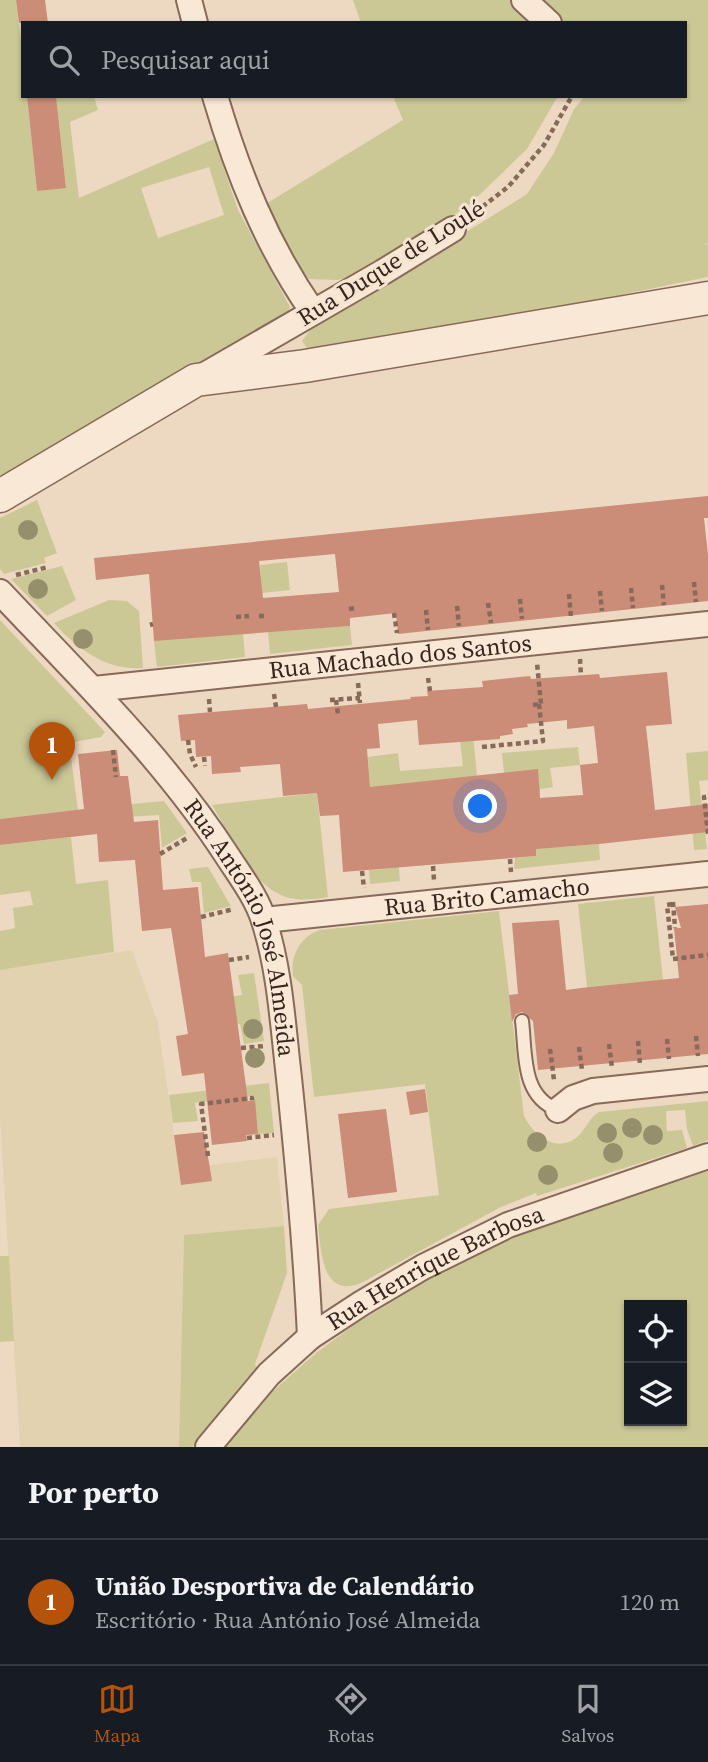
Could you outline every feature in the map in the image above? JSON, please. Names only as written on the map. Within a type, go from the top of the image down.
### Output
[{"type":"street","points":[[189,0],[194,21]]},
{"type":"street","points":[[524,0],[547,21]]},
{"type":"street","points":[[216,98],[243,181],[265,232],[293,284],[313,313]]},
{"type":"street","name":"Rua Duque de Loulé","points":[[0,496],[453,229]]},
{"type":"street","points":[[196,380],[304,366],[708,298]]},
{"type":"street","name":"Rua Duque de Loulé","points":[[285,329],[284,341],[288,352],[304,366]]},
{"type":"street","name":"Rua António José Almeida","points":[[2,584],[185,794],[249,888],[264,920],[277,982],[287,1057],[310,1337]]},
{"type":"street","name":"Rua Machado dos Santos","points":[[93,689],[702,616]]},
{"type":"street","name":"Rua Brito Camacho","points":[[264,920],[708,874]]},
{"type":"street","points":[[558,1110],[575,1097],[593,1091],[703,1072]]},
{"type":"street","name":"Rua Henrique Barbosa","points":[[208,1447],[269,1374],[310,1337],[362,1303],[487,1234],[708,1156]]},
{"type":"lane","points":[[522,1021],[530,1085],[544,1102],[558,1110]]},
{"type":"path","name":"Rua Duque de Loulé","points":[[453,229],[508,187],[544,145],[571,98]]},
{"type":"path","points":[[2,584],[48,567]]},
{"type":"path","points":[[694,582],[702,616]]},
{"type":"path","points":[[662,585],[665,612]]},
{"type":"path","points":[[631,588],[634,615]]},
{"type":"path","points":[[600,591],[603,618]]},
{"type":"path","points":[[569,594],[572,625]]},
{"type":"path","points":[[520,600],[523,627]]},
{"type":"path","points":[[488,603],[491,630]]},
{"type":"path","points":[[457,606],[460,634]]},
{"type":"path","points":[[349,609],[356,608]]},
{"type":"path","points":[[426,610],[429,637]]},
{"type":"path","points":[[394,613],[398,640]]},
{"type":"path","points":[[236,617],[249,616]]},
{"type":"path","points":[[259,617],[267,616]]},
{"type":"path","points":[[580,658],[581,676]]},
{"type":"path","points":[[482,747],[543,741],[536,704],[537,663]]},
{"type":"path","points":[[428,674],[429,691]]},
{"type":"path","points":[[338,714],[333,700],[360,700],[358,682]]},
{"type":"path","points":[[274,691],[276,707]]},
{"type":"path","points":[[209,698],[210,712]]},
{"type":"path","points":[[188,740],[190,754],[197,767]]},
{"type":"path","points":[[106,742],[113,750],[115,773]]},
{"type":"path","points":[[204,757],[205,766]]},
{"type":"path","points":[[706,797],[708,834]]},
{"type":"path","points":[[160,854],[194,834]]},
{"type":"path","points":[[510,859],[511,873]]},
{"type":"path","points":[[433,866],[434,881]]},
{"type":"path","points":[[362,871],[364,888]]},
{"type":"path","points":[[667,905],[673,959],[708,956]]},
{"type":"path","points":[[201,918],[238,908]]},
{"type":"path","points":[[673,909],[676,928]]},
{"type":"path","points":[[229,960],[254,956]]},
{"type":"path","points":[[696,1036],[703,1072]]},
{"type":"path","points":[[667,1039],[670,1068]]},
{"type":"path","points":[[638,1041],[641,1071]]},
{"type":"path","points":[[609,1044],[612,1074]]},
{"type":"path","points":[[241,1048],[270,1045]]},
{"type":"path","points":[[579,1047],[582,1077]]},
{"type":"path","points":[[550,1049],[554,1080]]},
{"type":"path","points":[[208,1156],[201,1104],[252,1100]]},
{"type":"path","points":[[247,1138],[279,1134]]},
{"type":"shaded area","points":[[0,0],[16,0],[21,42],[21,98],[27,98],[37,191],[66,187],[56,98],[95,98],[98,110],[70,122],[79,198],[214,139],[238,210],[290,307],[285,318],[3,479],[0,474]],"holes":[[[209,167],[224,215],[158,238],[141,188]]]},
{"type":"shaded area","points":[[353,0],[708,0],[708,243],[704,245],[708,244],[708,277],[513,317],[310,352],[302,341],[311,329],[527,194],[554,153],[574,109],[583,98],[687,98],[687,21],[360,21]]},
{"type":"shaded area","points":[[394,98],[557,98],[527,149],[470,204],[357,276],[337,280],[309,279],[286,255],[264,205],[403,120]]},
{"type":"shaded area","points":[[37,500],[57,553],[44,558],[46,563],[4,574],[0,569],[0,518]]},
{"type":"shaded area","points":[[287,562],[290,590],[262,593],[260,565]]},
{"type":"shaded area","points":[[62,566],[76,600],[47,616],[11,579]]},
{"type":"shaded area","points":[[109,600],[127,601],[139,611],[143,668],[105,662],[83,649],[54,623]]},
{"type":"shaded area","points":[[0,620],[105,732],[101,737],[69,743],[78,810],[0,819]]},
{"type":"shaded area","points":[[242,622],[245,657],[157,667],[154,641]]},
{"type":"shaded area","points":[[350,626],[352,645],[270,654],[268,632]]},
{"type":"shaded area","points":[[471,714],[477,776],[392,785],[400,881],[370,884],[369,870],[383,869],[379,818],[372,818],[368,757],[398,753],[400,771],[463,766],[457,715]]},
{"type":"shaded area","points":[[578,747],[580,765],[550,768],[553,787],[540,789],[540,798],[558,797],[562,847],[599,844],[600,860],[514,869],[515,858],[536,856],[531,800],[538,770],[504,773],[502,753]]},
{"type":"shaded area","points":[[708,751],[708,780],[699,781],[707,849],[694,850],[686,753]]},
{"type":"shaded area","points":[[317,793],[328,897],[305,900],[290,898],[264,884],[254,873],[212,805]]},
{"type":"shaded area","points":[[164,801],[187,833],[162,848],[159,815],[123,817],[122,805]]},
{"type":"shaded area","points":[[71,837],[76,884],[108,880],[114,952],[0,970],[0,931],[15,928],[13,908],[33,905],[30,891],[0,895],[0,845]]},
{"type":"shaded area","points":[[208,867],[231,906],[204,913],[201,882],[192,882],[189,869]]},
{"type":"shaded area","points":[[654,896],[663,980],[587,987],[578,904]]},
{"type":"shaded area","points":[[499,911],[524,1116],[535,1131],[549,1141],[565,1143],[581,1133],[599,1112],[708,1101],[708,1140],[693,1146],[687,1129],[685,1110],[666,1111],[667,1131],[682,1130],[687,1148],[537,1196],[536,1193],[499,1208],[363,1282],[349,1286],[339,1285],[326,1270],[321,1248],[318,1225],[329,1209],[439,1195],[425,1084],[314,1097],[302,985],[293,976],[292,969],[295,955],[307,937],[320,930]]},
{"type":"shaded area","points":[[132,950],[158,1023],[179,1169],[277,1157],[284,1226],[184,1235],[179,1447],[20,1447],[0,1118],[0,970]]},
{"type":"shaded area","points":[[254,973],[264,1041],[244,1044],[240,1024],[198,1029],[193,1002],[242,995],[238,975]]},
{"type":"shaded area","points":[[269,1083],[274,1133],[258,1134],[254,1096],[195,1103],[198,1121],[173,1123],[169,1095]]},
{"type":"shaded area","points":[[708,1170],[708,1447],[223,1447],[264,1399],[316,1353],[354,1325],[484,1246]]},
{"type":"shaded area","points":[[284,1226],[287,1273],[255,1364],[258,1369],[223,1416],[192,1447],[179,1447],[184,1235]]},
{"type":"shaded area","points":[[0,1256],[9,1256],[14,1341],[0,1342]]},
{"type":"building","points":[[16,0],[45,0],[48,21],[19,23]]},
{"type":"building","points":[[27,98],[56,98],[66,188],[37,191]]},
{"type":"building","points":[[708,496],[708,518],[704,518],[708,555],[708,601],[398,634],[396,613],[350,618],[350,626],[154,641],[149,574],[96,580],[94,558]],"holes":[[[335,554],[339,592],[263,598],[259,561]]]},
{"type":"building","points":[[667,672],[672,724],[646,726],[655,810],[708,804],[708,832],[536,849],[536,856],[343,872],[339,815],[320,816],[317,793],[283,796],[280,764],[240,767],[241,772],[212,774],[211,756],[196,757],[195,740],[181,741],[178,715],[307,704],[308,709],[411,699],[410,697],[428,696],[427,691],[483,687],[482,681],[530,676],[531,679],[599,674],[600,678]],"holes":[[[417,720],[419,745],[500,739],[500,736],[513,734],[512,729],[528,727],[527,724],[567,720],[567,729],[594,726],[598,763],[580,765],[583,795],[540,798],[538,769],[370,787],[367,749],[380,748],[378,724]]]},
{"type":"building","points":[[117,750],[120,776],[128,776],[134,822],[158,820],[163,890],[198,887],[205,957],[228,953],[248,1101],[255,1100],[258,1134],[246,1135],[247,1141],[212,1145],[204,1073],[182,1076],[176,1036],[188,1034],[171,928],[142,931],[135,860],[99,862],[97,834],[0,845],[0,819],[84,809],[78,754]]},
{"type":"building","points":[[708,904],[708,1054],[538,1070],[533,1021],[522,1012],[516,1014],[512,1022],[509,995],[518,994],[512,923],[559,920],[566,990],[679,978],[674,928],[681,928],[675,907]]},
{"type":"building","points":[[425,1089],[428,1112],[410,1115],[406,1092]]},
{"type":"building","points":[[386,1109],[397,1192],[348,1198],[338,1114]]},
{"type":"building","points":[[204,1132],[212,1181],[181,1185],[174,1135]]},
{"type":"place","name":"União Desportiva de Calendário","points":[[52,780]]}]
